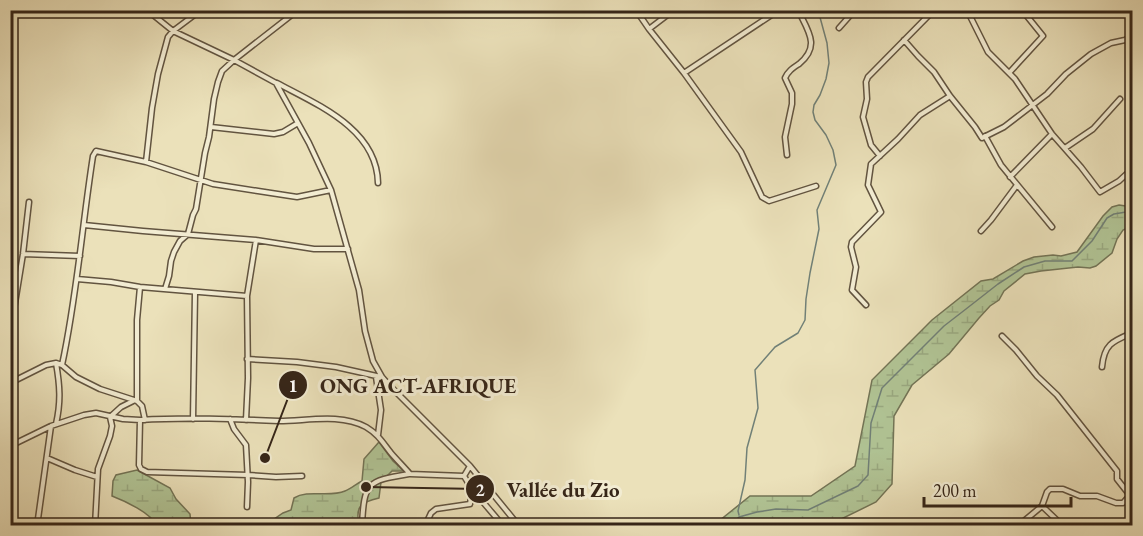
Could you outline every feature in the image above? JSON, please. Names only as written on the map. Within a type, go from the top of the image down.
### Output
[{"type":"street","points":[[147,10],[173,31],[234,60],[332,113],[359,136],[374,160],[378,183]]},
{"type":"street","points":[[146,162],[152,108],[168,37],[201,10]]},
{"type":"street","points":[[165,289],[174,252],[180,241],[188,234],[196,209],[218,82],[222,71],[298,10]]},
{"type":"street","points":[[636,10],[741,152],[762,197],[769,201],[816,186]]},
{"type":"street","points":[[649,29],[674,10]]},
{"type":"street","points":[[684,73],[779,10]]},
{"type":"street","points":[[787,155],[785,137],[792,93],[785,78],[787,73],[810,51],[812,44],[798,10]]},
{"type":"street","points":[[839,28],[855,10]]},
{"type":"street","points":[[880,156],[871,145],[863,117],[867,99],[866,82],[870,73],[934,10]]},
{"type":"street","points":[[968,10],[988,52],[1023,90],[1052,134],[1100,192],[1132,170]]},
{"type":"street","points":[[1009,73],[1043,36],[1022,10]]},
{"type":"street","points":[[904,40],[934,72],[982,138],[1004,127],[1047,94],[1066,74],[1091,54],[1132,35]]},
{"type":"street","points":[[276,83],[331,190],[359,290],[373,360],[382,378],[470,466],[519,525]]},
{"type":"street","points":[[866,305],[852,290],[856,267],[851,247],[852,242],[881,212],[868,185],[872,164],[921,115],[950,96]]},
{"type":"street","points":[[1065,148],[1093,129],[1120,99]]},
{"type":"street","points":[[211,128],[274,134],[283,132],[298,123]]},
{"type":"street","points":[[1011,177],[1052,134]]},
{"type":"street","points":[[985,136],[997,159],[1052,227]]},
{"type":"street","points":[[62,365],[77,279],[93,156],[96,152],[146,162],[213,184],[297,197],[331,190]]},
{"type":"street","points":[[981,231],[1017,185]]},
{"type":"street","points":[[10,334],[29,202]]},
{"type":"street","points":[[84,225],[256,240],[315,249],[348,249]]},
{"type":"street","points":[[246,420],[247,297],[256,240]]},
{"type":"street","points":[[23,254],[80,256]]},
{"type":"street","points":[[77,279],[247,297]]},
{"type":"street","points":[[10,287],[17,288]]},
{"type":"street","points":[[135,401],[140,287]]},
{"type":"street","points":[[193,419],[195,293]]},
{"type":"street","points":[[1102,367],[1109,345],[1132,333]]},
{"type":"street","points":[[1002,336],[1062,401],[1116,470],[1117,478],[1131,497],[1123,503],[1116,503],[1097,496],[1080,496],[1063,489],[1050,489],[1042,506],[1018,525]]},
{"type":"street","points":[[247,359],[336,367],[382,378]]},
{"type":"street","points":[[38,525],[47,458],[60,401],[56,363]]},
{"type":"street","points":[[10,383],[46,365],[56,363],[62,365],[76,377],[100,389],[135,401],[142,406],[139,465],[147,472],[302,476]]},
{"type":"street","points":[[375,376],[381,410],[378,435]]},
{"type":"street","points":[[110,417],[121,407],[135,401]]},
{"type":"street","points":[[10,446],[53,425],[96,413],[123,419],[142,420],[341,420],[358,423],[378,435],[410,474]]},
{"type":"street","points":[[95,525],[98,468],[111,431],[110,417]]},
{"type":"street","points":[[230,419],[234,429],[246,445],[247,507]]},
{"type":"street","points":[[47,458],[97,477]]},
{"type":"street","points":[[464,476],[470,466]]},
{"type":"street","points":[[362,525],[363,501],[373,483],[384,478],[410,474],[464,476]]},
{"type":"street","points":[[464,476],[472,491],[503,525]]},
{"type":"street","points":[[425,525],[431,513],[436,509],[470,504],[472,491]]},
{"type":"street","points":[[1042,506],[1063,525]]},
{"type":"green space","points":[[1119,205],[1132,207],[1132,226],[1123,230],[1112,253],[1090,268],[1078,267],[1025,274],[1004,291],[999,300],[990,306],[949,354],[912,385],[894,416],[892,484],[876,502],[829,525],[714,525],[750,496],[811,496],[855,466],[872,380],[932,320],[981,281],[993,279],[1023,261],[1034,257],[1061,256],[1077,252],[1103,216],[1112,207]]},
{"type":"green space","points":[[379,442],[393,461],[404,471],[392,471],[381,482],[379,498],[361,506],[358,513],[359,525],[230,526],[243,521],[247,524],[274,519],[291,510],[294,498],[300,495],[332,494],[349,489],[362,481],[364,459]]},
{"type":"green space","points":[[137,470],[170,488],[176,499],[190,514],[191,525],[156,525],[143,512],[112,496],[113,481],[116,475]]},
{"type":"waterway","points":[[739,515],[745,480],[747,448],[758,408],[755,370],[775,347],[798,333],[805,320],[806,299],[819,229],[817,210],[836,165],[833,150],[815,120],[813,112],[826,79],[829,63],[827,43],[818,10]]},
{"type":"waterway","points":[[729,526],[739,517],[757,512],[776,509],[808,510],[858,486],[868,475],[871,423],[882,388],[944,326],[998,284],[1024,267],[1045,261],[1072,261],[1092,241],[1107,218],[1114,214],[1132,211]]},
{"type":"place","name":"ONG ACT-AFRIQUE","points":[[265,458]]},
{"type":"place","name":"Vallée du Zio","points":[[366,487]]}]
